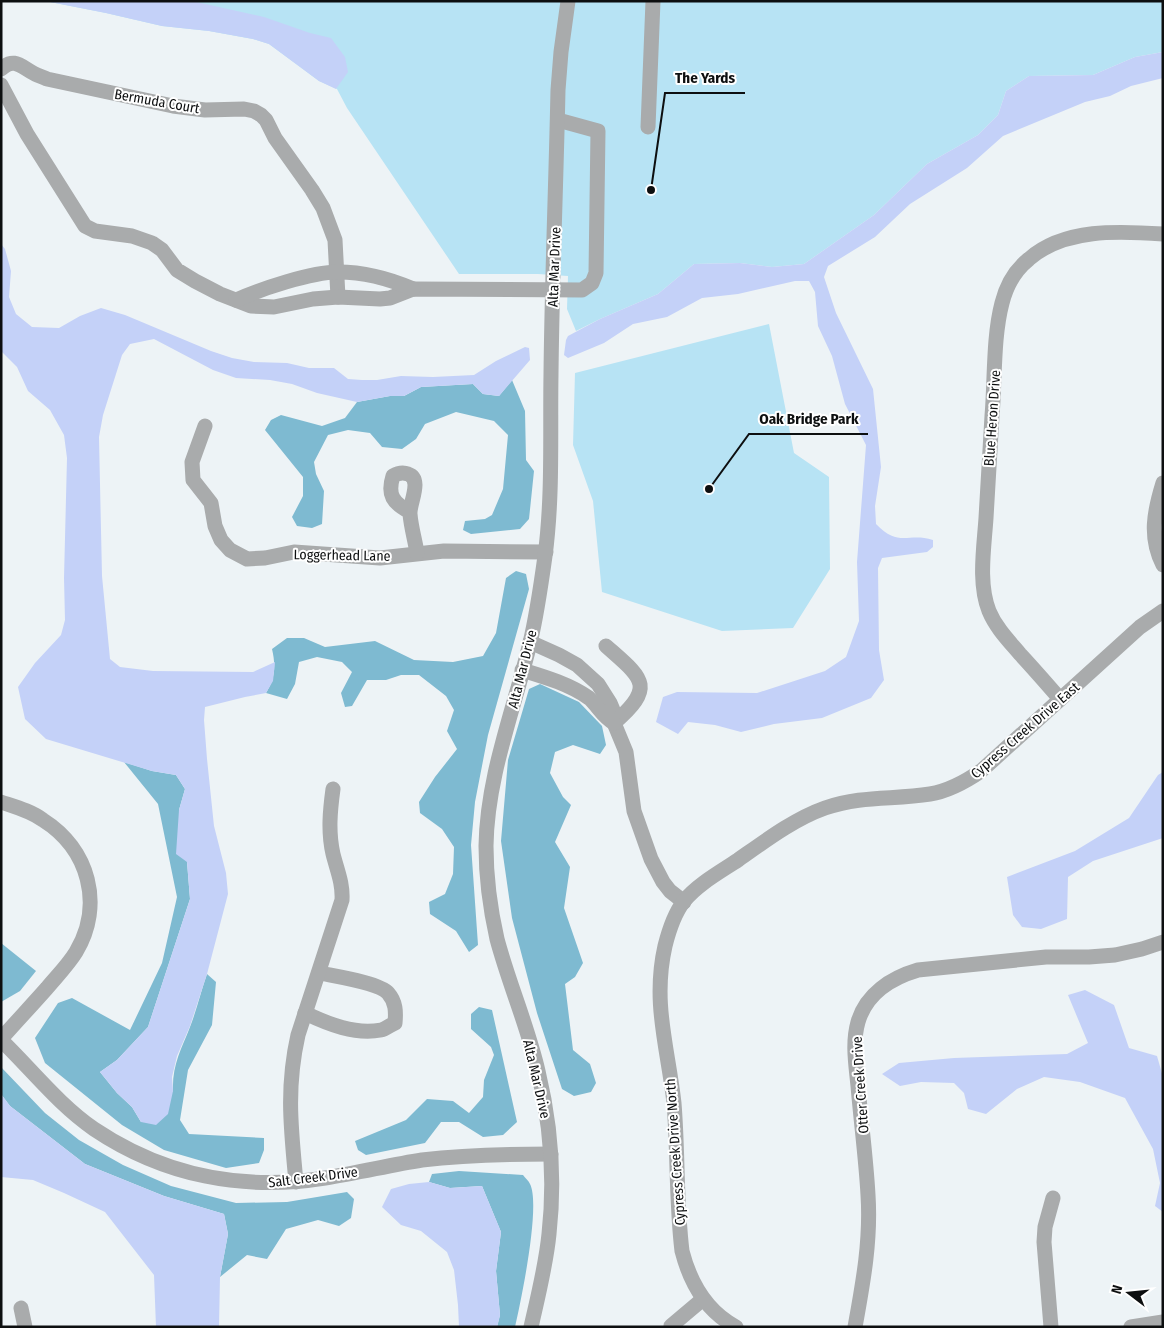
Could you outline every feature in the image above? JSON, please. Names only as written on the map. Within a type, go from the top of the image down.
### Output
[{"type":"street","name":"Alta Mar Drive","points":[[531,1327],[549,1234],[552,1192],[551,1154],[547,1114],[538,1069],[498,940],[490,905],[487,878],[487,834],[489,806],[495,771],[530,642],[546,552],[549,512],[558,120],[561,52],[568,1]]},
{"type":"street","points":[[648,127],[653,1]]},
{"type":"street","name":"Bermuda Court","points":[[1,69],[7,64],[20,64],[34,74],[47,79],[173,106],[205,110],[244,109],[261,115],[323,208],[335,240],[338,297]]},
{"type":"street","points":[[1,85],[27,134],[85,226],[95,231],[125,235],[152,243],[162,250],[177,270],[220,294],[251,306],[262,308],[313,299],[338,297],[380,300],[413,289],[554,288],[582,290],[592,283],[596,273],[598,131],[558,120]]},
{"type":"street","name":"Blue Heron Drive","points":[[1060,699],[998,628],[989,612],[984,593],[985,537],[997,338],[1001,305],[1011,280],[1019,268],[1029,258],[1050,246],[1081,236],[1107,233],[1163,234]]},
{"type":"street","points":[[236,300],[266,288],[337,272],[382,278],[398,282],[413,289]]},
{"type":"street","name":"Loggerhead Lane","points":[[204,426],[192,462],[193,480],[212,504],[215,526],[221,540],[230,550],[247,558],[265,558],[294,552],[380,558],[453,551],[546,552]]},
{"type":"street","points":[[1163,483],[1153,525],[1158,556],[1163,565]]},
{"type":"street","points":[[410,512],[417,553]]},
{"type":"street","name":"Cypress Creek Drive East","points":[[684,902],[695,890],[771,836],[824,808],[846,801],[931,794],[949,789],[966,781],[981,771],[1140,627],[1163,611]]},
{"type":"street","points":[[530,642],[560,655],[577,665],[598,684],[616,715],[614,723],[626,752],[634,810],[651,859],[663,882],[684,902]]},
{"type":"street","points":[[606,646],[633,670],[640,682],[640,690],[634,706],[614,723]]},
{"type":"street","points":[[522,670],[573,688],[599,707],[607,719],[614,723]]},
{"type":"street","points":[[296,1182],[289,1110],[293,1057],[342,900],[343,890],[330,834],[333,789]]},
{"type":"street","points":[[1,802],[32,813],[44,820],[60,832],[72,845],[85,868],[91,903],[85,932],[69,963],[1,1040]]},
{"type":"street","name":"Cypress Creek Drive North","points":[[684,902],[671,926],[662,960],[659,987],[660,1010],[672,1082],[675,1116],[682,1250],[687,1270],[695,1288],[714,1311],[736,1327]]},
{"type":"street","name":"Otter Creek Drive","points":[[855,1327],[868,1237],[868,1196],[854,1046],[858,1021],[870,998],[890,981],[918,970],[1046,957],[1116,955],[1163,942]]},
{"type":"street","points":[[306,1014],[328,1024],[364,1031],[383,1030],[395,1023],[395,1003],[388,992],[379,986],[320,972]]},
{"type":"street","name":"Salt Creek Drive","points":[[1,1040],[72,1112],[95,1129],[132,1151],[179,1170],[205,1177],[259,1184],[296,1182],[422,1160],[469,1155],[551,1154]]},
{"type":"street","points":[[1051,1327],[1044,1242],[1045,1227],[1053,1198]]},
{"type":"street","points":[[670,1326],[703,1299]]},
{"type":"street","points":[[21,1308],[24,1327]]},
{"type":"street","points":[[1131,1327],[1163,1322]]},
{"type":"shaded area","points":[[45,1],[1163,1],[1163,52],[1135,57],[1093,75],[1029,76],[1006,91],[998,115],[978,135],[927,164],[874,215],[804,264],[772,267],[740,263],[694,264],[658,294],[576,331],[567,309],[568,276],[459,274],[347,108],[337,89],[319,81],[269,44],[209,31],[162,26]]},
{"type":"shaded area","points":[[45,1],[192,1],[264,17],[310,33],[331,38],[345,57],[348,72],[336,89],[319,81],[269,44],[253,39],[209,31],[162,26]]},
{"type":"shaded area","points":[[1163,52],[1163,78],[1131,86],[1110,96],[1085,102],[1003,136],[967,168],[910,204],[875,237],[828,266],[824,277],[836,313],[873,389],[881,467],[875,506],[876,524],[891,536],[898,538],[933,540],[933,547],[927,552],[882,558],[878,568],[879,650],[884,680],[871,698],[822,718],[774,724],[741,732],[715,725],[688,722],[678,734],[656,722],[663,697],[677,692],[757,693],[825,671],[846,657],[859,621],[857,562],[866,445],[845,404],[832,356],[818,326],[815,292],[809,281],[795,281],[738,294],[702,298],[667,317],[633,324],[604,343],[568,358],[564,355],[568,336],[600,319],[658,294],[694,264],[740,263],[772,267],[804,264],[874,215],[927,164],[978,135],[998,115],[1006,91],[1029,76],[1093,75],[1135,57]]},
{"type":"shaded area","points":[[1,244],[5,249],[11,271],[9,297],[16,314],[32,327],[59,328],[80,316],[101,308],[125,315],[232,358],[254,362],[287,363],[309,368],[334,368],[348,379],[362,380],[377,380],[401,376],[474,375],[496,361],[525,347],[529,348],[530,360],[499,396],[483,394],[473,384],[421,387],[404,396],[390,396],[357,402],[317,393],[292,384],[270,380],[236,378],[213,370],[154,339],[130,344],[122,355],[103,415],[99,437],[102,576],[110,659],[120,667],[153,671],[253,672],[275,662],[273,681],[266,693],[205,707],[204,720],[214,826],[226,873],[228,894],[207,974],[190,1026],[177,1056],[172,1077],[173,1091],[168,1114],[156,1125],[141,1122],[132,1107],[117,1093],[100,1072],[117,1060],[148,1027],[190,899],[187,862],[176,854],[179,810],[185,789],[176,775],[152,771],[46,739],[25,719],[18,687],[35,663],[61,635],[65,620],[64,578],[67,458],[64,435],[50,410],[28,391],[17,367],[1,351]]},
{"type":"shaded area","points":[[769,324],[794,453],[829,477],[830,569],[793,628],[722,631],[602,592],[593,501],[573,445],[575,373]]},
{"type":"shaded area","points":[[512,380],[525,411],[526,460],[534,471],[529,519],[520,529],[471,534],[463,530],[465,521],[485,519],[492,515],[503,489],[508,435],[494,421],[456,412],[425,424],[416,439],[402,449],[382,447],[370,433],[348,430],[328,435],[314,462],[316,474],[324,491],[322,524],[312,528],[297,526],[292,517],[303,496],[303,477],[265,430],[271,420],[281,415],[322,426],[345,418],[357,402],[390,396],[404,396],[421,387],[473,384],[483,394],[499,396]]},
{"type":"shaded area","points":[[516,571],[526,574],[529,589],[488,735],[475,802],[471,845],[478,945],[469,952],[456,931],[430,914],[429,902],[445,894],[453,874],[454,847],[442,829],[420,813],[419,802],[435,777],[457,749],[447,731],[454,710],[446,696],[419,675],[401,675],[386,680],[367,680],[352,706],[345,707],[341,693],[352,672],[342,662],[317,657],[299,662],[295,684],[287,699],[266,693],[274,672],[272,649],[287,638],[304,638],[325,647],[375,641],[414,660],[453,662],[483,656],[496,633],[506,578]]},
{"type":"shaded area","points":[[540,684],[579,702],[602,726],[606,745],[600,754],[573,745],[555,752],[550,773],[563,797],[571,805],[555,842],[570,867],[564,908],[583,963],[575,977],[565,984],[573,1050],[590,1064],[596,1083],[591,1092],[574,1096],[562,1089],[537,1013],[512,918],[501,841],[508,760],[529,689]]},
{"type":"shaded area","points":[[124,762],[152,771],[176,775],[185,789],[179,810],[187,862],[190,899],[148,1027],[117,1060],[100,1072],[117,1093],[132,1107],[141,1122],[173,1091],[174,1073],[180,1051],[207,974],[216,982],[212,1025],[188,1070],[180,1120],[189,1134],[264,1138],[264,1150],[259,1163],[226,1168],[164,1150],[122,1125],[45,1063],[35,1038],[58,1003],[72,998],[130,1030],[162,963],[177,897],[158,804]]},
{"type":"shaded area","points":[[1163,772],[1163,838],[1093,861],[1068,877],[1067,919],[1041,929],[1022,927],[1013,915],[1007,877],[1075,851],[1129,818],[1158,775]]},
{"type":"shaded area","points":[[1,943],[36,971],[20,991],[1,1002]]},
{"type":"shaded area","points":[[1085,990],[1114,1005],[1129,1048],[1157,1056],[1163,1077],[1163,1212],[1155,1206],[1160,1183],[1153,1149],[1125,1098],[1080,1082],[1044,1077],[1017,1089],[986,1114],[968,1109],[964,1093],[954,1083],[921,1082],[900,1086],[882,1074],[899,1063],[954,1058],[1067,1054],[1088,1043],[1068,995]]},
{"type":"shaded area","points":[[479,1007],[492,1010],[517,1122],[503,1135],[483,1137],[459,1122],[441,1122],[425,1143],[366,1155],[358,1150],[355,1141],[406,1120],[427,1099],[453,1101],[469,1113],[483,1097],[484,1080],[494,1055],[491,1047],[471,1029],[471,1014]]},
{"type":"shaded area","points":[[1,1067],[45,1113],[79,1140],[123,1165],[171,1186],[236,1203],[287,1202],[347,1192],[354,1199],[351,1218],[339,1226],[318,1220],[286,1229],[267,1259],[247,1255],[220,1277],[228,1234],[224,1214],[164,1196],[85,1164],[10,1106],[1,1094]]},
{"type":"shaded area","points":[[1,1094],[10,1106],[85,1164],[164,1196],[224,1214],[228,1234],[220,1277],[219,1327],[156,1327],[154,1275],[105,1212],[33,1180],[1,1177]]},
{"type":"shaded area","points":[[459,1171],[523,1175],[530,1184],[533,1195],[532,1232],[515,1327],[497,1327],[500,1315],[496,1271],[501,1232],[482,1186],[450,1188],[429,1182],[432,1174]]},
{"type":"shaded area","points":[[429,1182],[450,1188],[482,1186],[501,1232],[496,1271],[500,1315],[497,1327],[459,1327],[454,1270],[447,1252],[421,1231],[401,1225],[382,1207],[391,1189],[409,1184]]},
{"type":"place","name":"The Yards","points":[[651,190]]},
{"type":"place","name":"Oak Bridge Park","points":[[709,489]]}]
